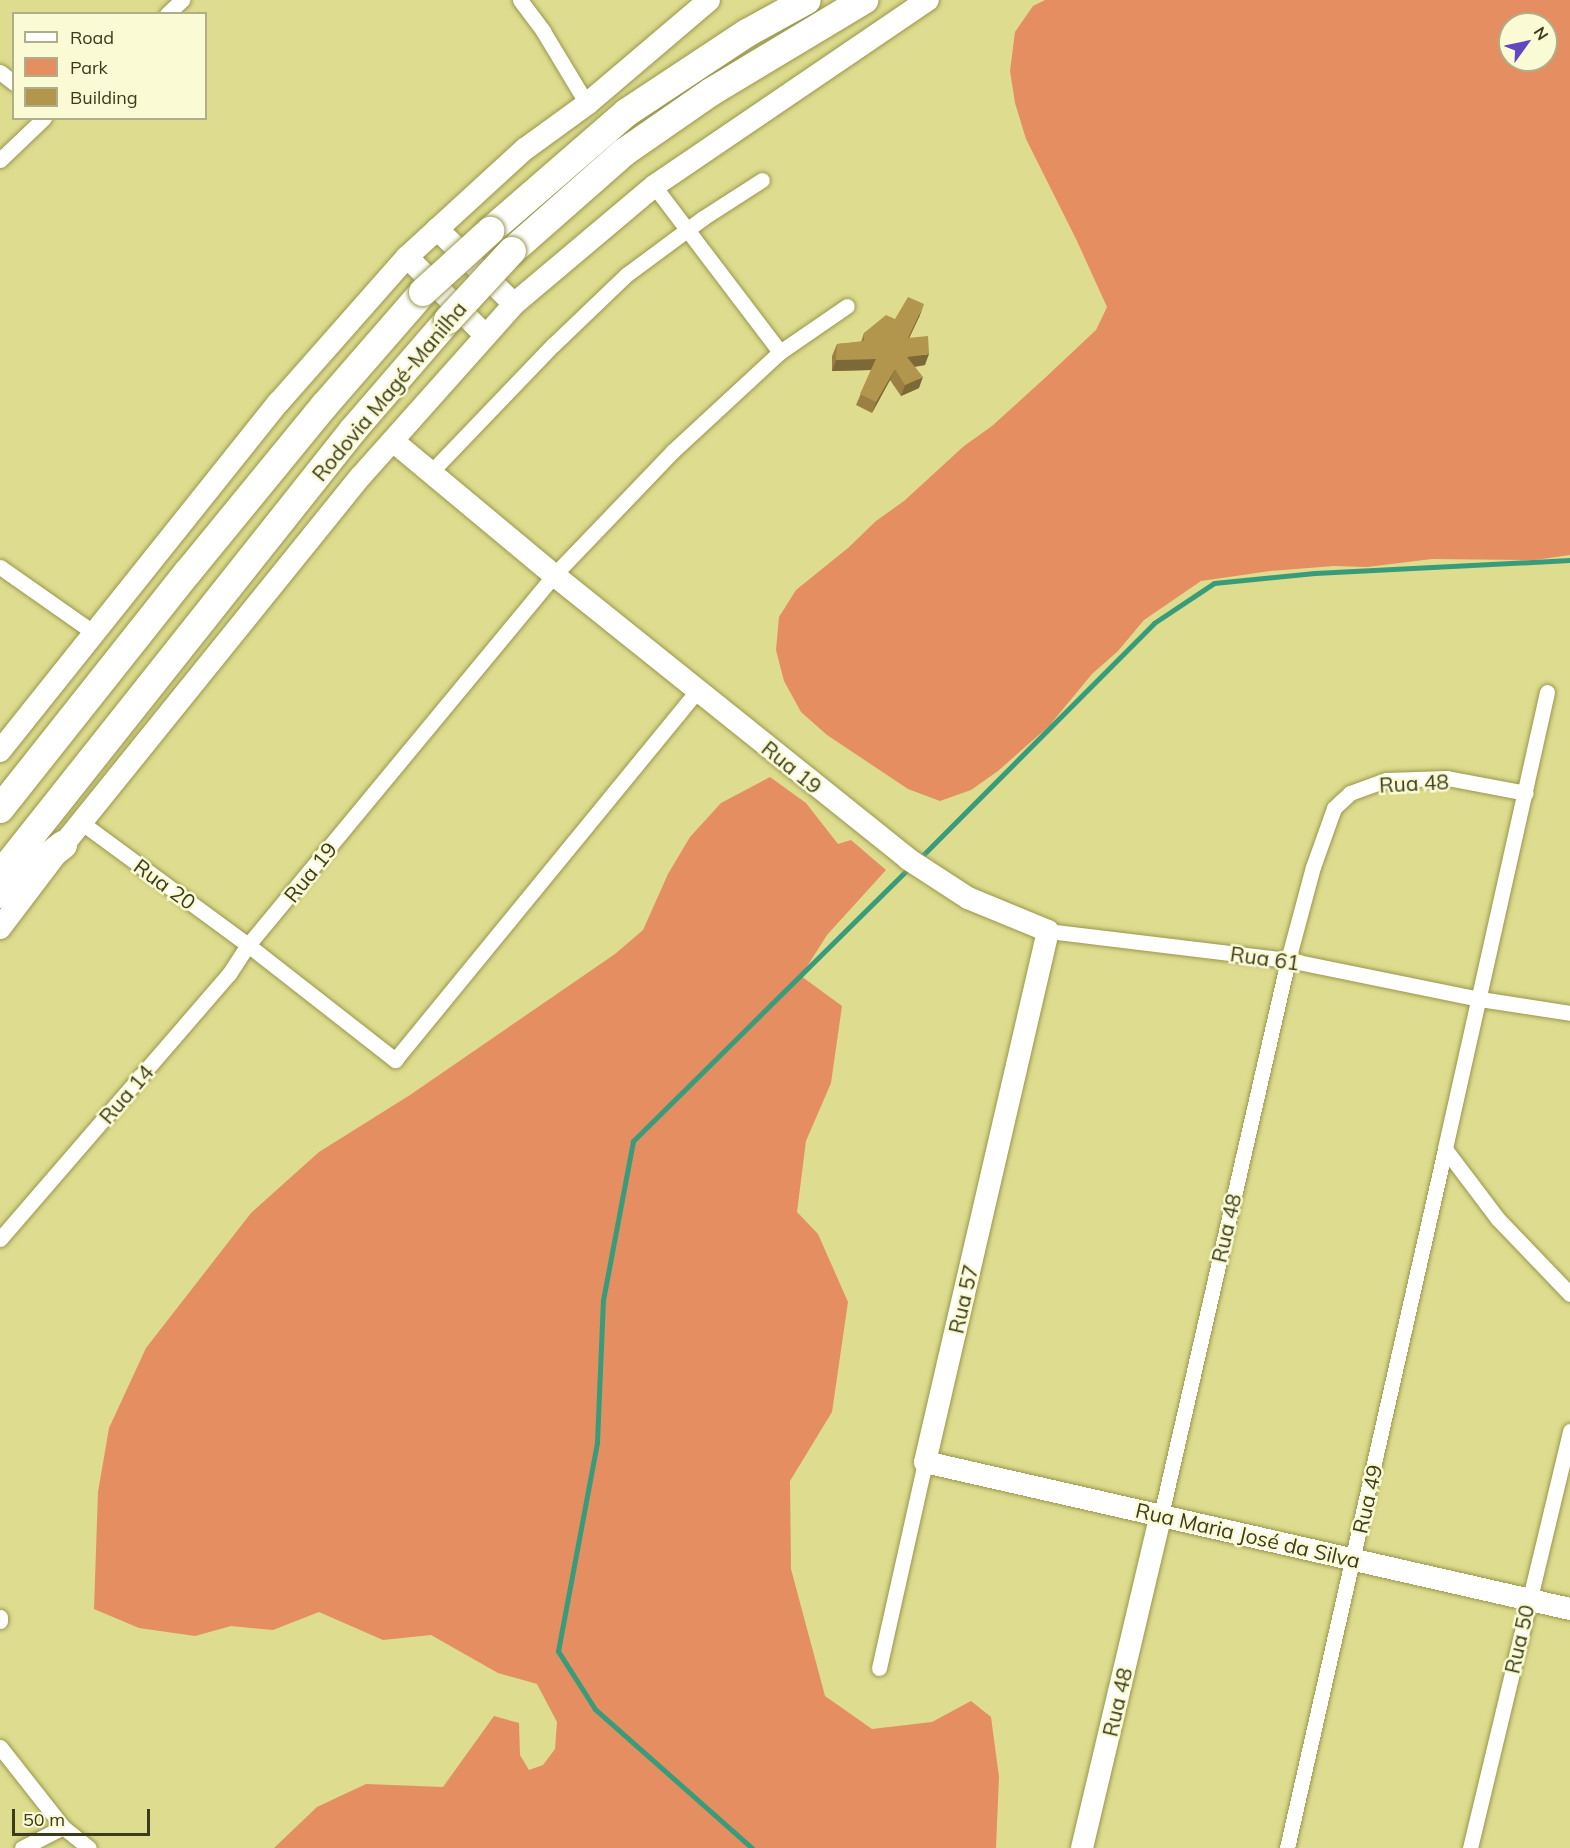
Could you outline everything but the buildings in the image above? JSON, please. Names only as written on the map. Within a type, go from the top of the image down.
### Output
[{"type":"highway","name":"Rodovia Magé-Manilha","points":[[0,809],[188,572],[324,406],[423,292],[627,113],[747,33],[807,0]]},
{"type":"highway","name":"Rodovia Magé-Manilha","points":[[0,874],[347,437],[448,320],[512,251],[623,153],[711,92],[864,0]]},
{"type":"highway","points":[[0,894],[63,845]]},
{"type":"main road","points":[[0,751],[279,402],[407,257],[525,149],[587,104],[709,0]]},
{"type":"main road","points":[[0,928],[63,845],[393,441],[514,304],[654,186],[928,0]]},
{"type":"main road","points":[[437,229],[514,304]]},
{"type":"main road","points":[[407,257],[485,335]]},
{"type":"main road","name":"Rua 19","points":[[393,441],[554,575],[908,859],[968,898],[1048,931]]},
{"type":"main road","name":"Rua 57","points":[[926,1462],[1048,931]]},
{"type":"main road","name":"Rua Maria José da Silva","points":[[926,1462],[1570,1609]]},
{"type":"main road","name":"Rua 48","points":[[1082,1848],[1161,1515]]},
{"type":"street","points":[[169,12],[182,0]]},
{"type":"street","points":[[520,0],[543,32],[587,104]]},
{"type":"street","points":[[0,72],[12,81]]},
{"type":"street","points":[[0,160],[42,120]]},
{"type":"street","points":[[430,472],[553,345],[626,275],[688,228],[762,180]]},
{"type":"street","points":[[654,186],[780,351]]},
{"type":"street","name":"Rua 19","points":[[248,945],[554,575],[673,451],[780,351],[847,306]]},
{"type":"street","points":[[0,567],[93,632]]},
{"type":"street","name":"Rua 20","points":[[82,823],[248,945],[395,1060],[698,690]]},
{"type":"street","points":[[1547,692],[1527,793],[1445,1149],[1498,1219],[1570,1294]]},
{"type":"street","name":"Rua 48","points":[[1161,1515],[1288,960],[1313,867],[1334,808],[1350,793],[1386,780],[1447,778],[1527,793]]},
{"type":"street","name":"Rua 61","points":[[1048,931],[1288,960],[1480,999],[1570,1013]]},
{"type":"street","name":"Rua 14","points":[[0,1239],[229,974],[248,945]]},
{"type":"street","name":"Rua 49","points":[[1287,1848],[1445,1149]]},
{"type":"street","name":"Rua 50","points":[[1470,1848],[1570,1431]]},
{"type":"street","name":"Rua 57","points":[[879,1668],[926,1462]]},
{"type":"street","points":[[0,1747],[63,1827],[89,1848]]},
{"type":"street","points":[[22,1848],[63,1827]]},
{"type":"green space","points":[[1045,0],[1570,0],[1570,555],[1535,560],[1432,559],[1367,567],[1334,566],[1270,571],[1201,581],[1144,620],[1118,651],[1092,674],[1049,726],[998,771],[971,790],[940,801],[908,789],[827,735],[801,712],[784,681],[776,650],[779,617],[796,590],[848,548],[876,521],[904,501],[964,446],[992,426],[1096,330],[1107,307],[1026,139],[1015,103],[1010,71],[1015,32],[1033,6]]},
{"type":"green space","points":[[770,777],[806,803],[838,844],[851,840],[886,870],[827,935],[801,976],[842,1006],[831,1083],[806,1141],[797,1212],[818,1234],[848,1302],[832,1412],[790,1481],[791,1569],[825,1696],[872,1729],[932,1722],[971,1701],[991,1717],[999,1777],[996,1848],[274,1848],[317,1807],[366,1784],[443,1787],[494,1716],[519,1723],[520,1755],[529,1770],[543,1765],[555,1749],[557,1722],[537,1684],[498,1673],[431,1635],[383,1640],[319,1612],[273,1630],[231,1626],[195,1636],[139,1628],[94,1609],[98,1492],[109,1428],[146,1348],[251,1213],[319,1152],[410,1095],[615,954],[643,930],[668,874],[690,837],[721,803]]},
{"type":"waterway","points":[[918,860],[1154,623],[1214,583],[1315,573],[1570,560]]},
{"type":"waterway","points":[[752,1848],[595,1709],[558,1651],[597,1442],[603,1300],[633,1141],[911,866]]}]
